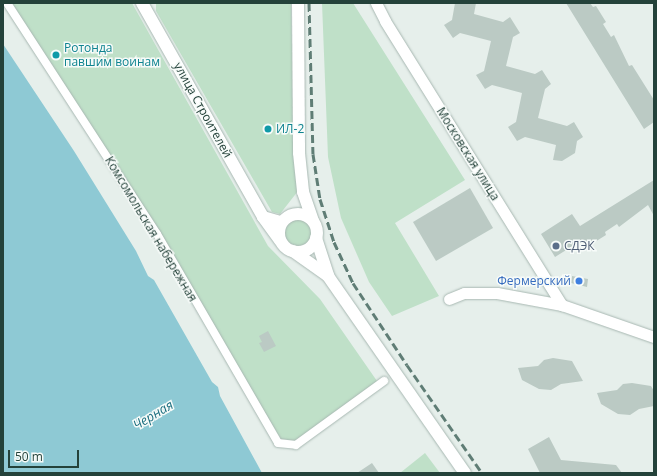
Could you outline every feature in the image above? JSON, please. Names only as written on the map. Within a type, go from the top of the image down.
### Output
[{"type":"main road","name":"улица Строителей","points":[[142,3],[263,217],[280,240]]},
{"type":"main road","points":[[298,3],[299,153],[303,192],[313,220],[316,238],[328,276],[465,473]]},
{"type":"main road","points":[[303,192],[286,219],[280,240],[293,252],[328,276]]},
{"type":"main road","points":[[263,217],[286,219],[303,214],[313,220]]},
{"type":"main road","points":[[293,252],[310,248],[316,238]]},
{"type":"street","name":"Комсомольская набережная","points":[[7,3],[157,234],[278,443],[296,445],[384,381]]},
{"type":"street","name":"Московская улица","points":[[376,3],[385,21],[562,305]]},
{"type":"street","points":[[449,300],[464,293],[497,293],[562,305],[654,337]]},
{"type":"green space","points":[[10,3],[132,3],[268,246],[320,299],[377,381],[296,441],[281,439]]},
{"type":"green space","points":[[156,3],[291,3],[294,154],[298,191],[280,214],[272,212],[156,11]]},
{"type":"green space","points":[[322,3],[353,3],[465,180],[395,223],[439,296],[392,316],[369,282],[341,218],[328,157]]},
{"type":"green space","points":[[298,219],[308,223],[312,233],[308,243],[298,247],[288,243],[284,233],[288,223]]},
{"type":"green space","points":[[425,453],[440,473],[400,473]]},
{"type":"water","name":"Черная","points":[[3,44],[74,151],[136,251],[148,276],[154,280],[212,382],[218,387],[220,396],[262,473],[3,473]]},
{"type":"building","points":[[455,3],[476,3],[474,14],[503,22],[510,17],[520,33],[513,37],[506,66],[535,74],[542,70],[551,84],[545,89],[538,118],[567,126],[574,122],[583,137],[577,141],[575,153],[562,161],[553,160],[556,145],[525,137],[517,141],[508,127],[516,122],[522,93],[492,85],[485,89],[476,75],[484,71],[491,41],[460,33],[453,38],[444,25],[452,20]]},
{"type":"building","points":[[566,3],[590,3],[593,7],[596,6],[606,22],[603,24],[611,37],[614,35],[629,66],[632,65],[654,100],[654,122],[644,129]]},
{"type":"building","points":[[654,180],[654,216],[648,205],[619,227],[617,224],[605,232],[606,235],[590,245],[588,243],[582,247],[579,242],[555,257],[541,234],[572,214],[580,226]]},
{"type":"building","points":[[470,188],[493,228],[436,261],[413,222]]},
{"type":"building","name":"Фермерский","points":[[572,276],[588,279],[587,287],[571,283]]},
{"type":"building","points":[[268,331],[276,346],[264,352],[259,343],[262,342],[259,336]]},
{"type":"building","points":[[553,358],[572,361],[583,381],[561,384],[551,390],[539,389],[522,380],[518,368],[538,366],[544,360]]},
{"type":"building","points":[[632,383],[651,386],[654,391],[654,406],[639,409],[630,415],[618,414],[601,404],[597,393],[617,390],[623,384]]},
{"type":"building","points":[[549,437],[561,460],[616,465],[622,473],[540,473],[528,449]]},
{"type":"building","points":[[372,463],[379,473],[357,473]]},
{"type":"railway","points":[[309,3],[313,154],[320,199],[334,242],[353,283],[407,365],[482,473]]},
{"type":"place","name":"Ротонда павшим воинам","points":[[56,55]]},
{"type":"place","name":"ИЛ-2","points":[[268,129]]},
{"type":"place","name":"СДЭК","points":[[556,246]]},
{"type":"place","name":"Фермерский","points":[[579,281]]}]
